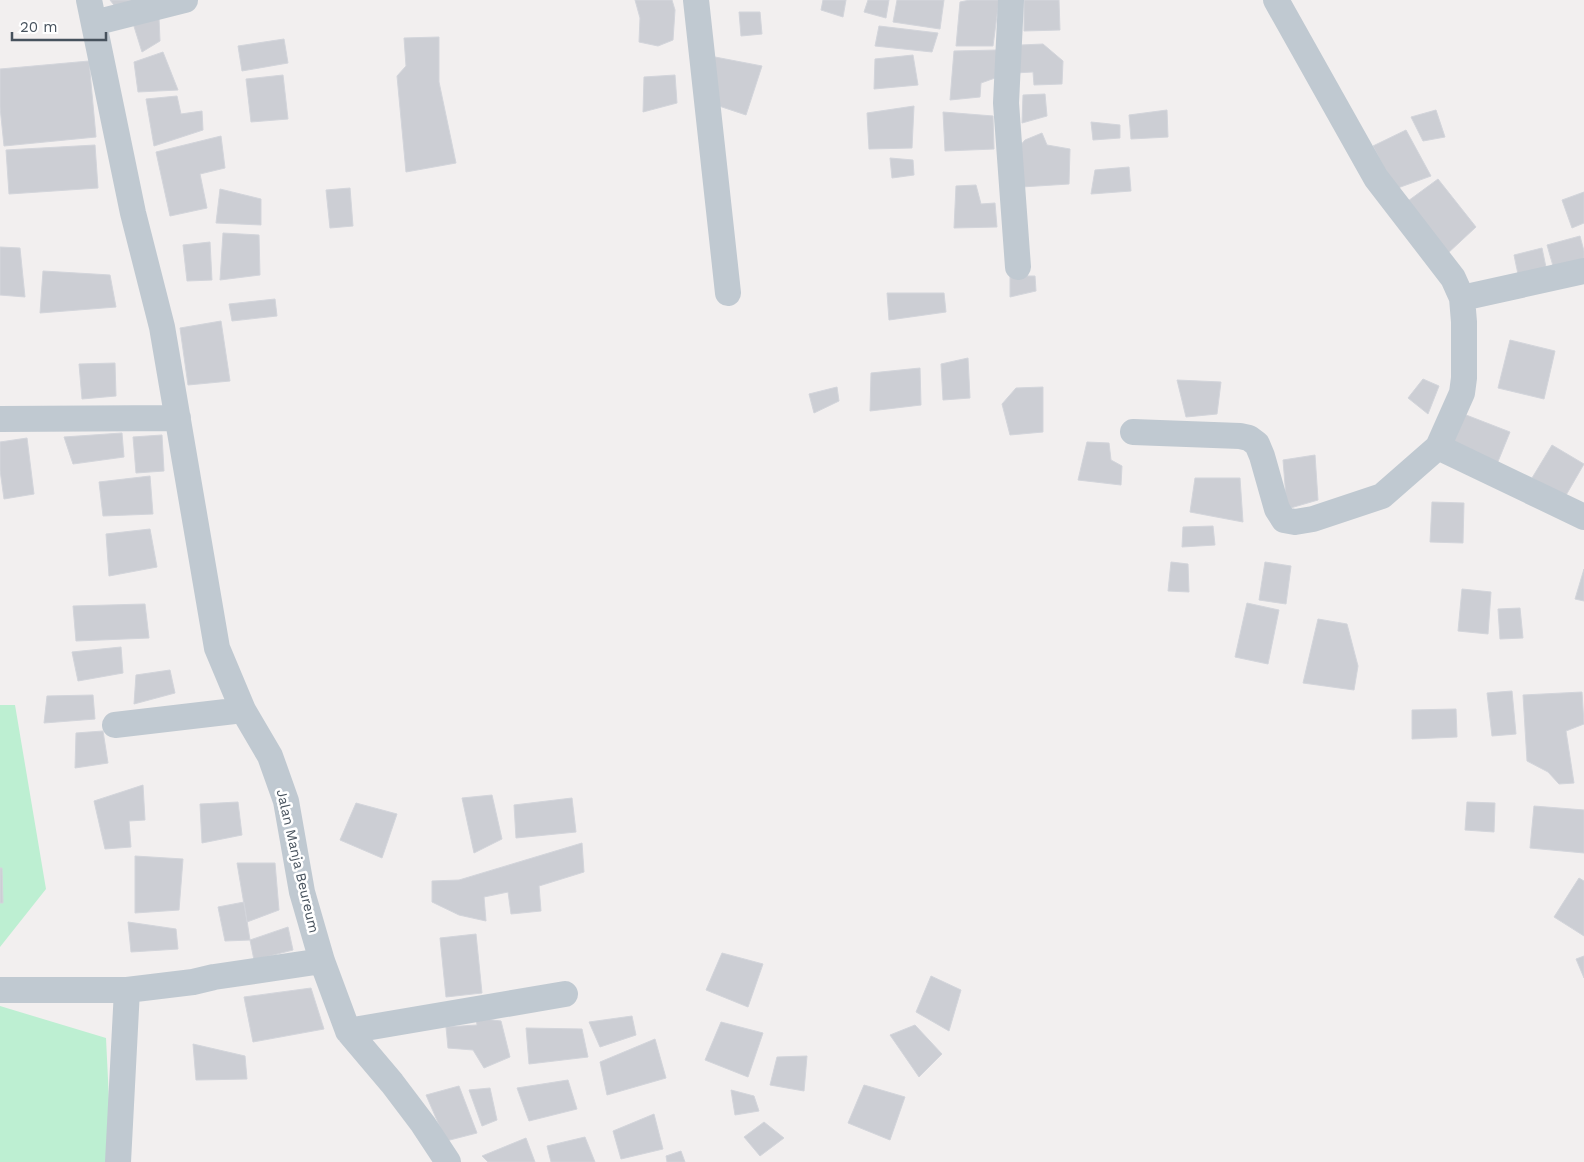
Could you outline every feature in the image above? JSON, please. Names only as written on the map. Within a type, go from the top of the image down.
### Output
[{"type":"street","points":[[91,11],[185,0]]},
{"type":"street","points":[[696,0],[728,293]]},
{"type":"street","points":[[1011,0],[1006,103],[1018,268]]},
{"type":"street","points":[[1133,432],[1240,436],[1249,438],[1257,444],[1262,456],[1276,509],[1284,520],[1295,522],[1312,519],[1382,496],[1438,447],[1462,393],[1464,378],[1464,322],[1462,298],[1453,278],[1376,178],[1276,0]]},
{"type":"street","name":"Jalan Manja Beureum","points":[[91,11],[133,212],[162,327],[217,648],[243,710],[270,756],[286,801],[302,892],[322,962],[348,1031],[392,1083],[423,1124],[448,1162]]},
{"type":"street","points":[[1462,298],[1584,271]]},
{"type":"street","points":[[0,419],[178,418]]},
{"type":"street","points":[[1438,447],[1584,517]]},
{"type":"street","points":[[115,725],[243,710]]},
{"type":"street","points":[[0,990],[126,990],[193,982],[214,977],[322,962]]},
{"type":"street","points":[[118,1162],[126,990]]},
{"type":"street","points":[[348,1031],[565,994]]},
{"type":"green space","points":[[0,705],[15,705],[46,889],[0,947]]},
{"type":"green space","points":[[0,1006],[106,1038],[112,1162],[0,1162]]},
{"type":"building","points":[[110,0],[152,0],[117,9]]},
{"type":"building","points":[[635,0],[672,0],[675,10],[673,40],[658,46],[639,42],[640,18]]},
{"type":"building","points":[[823,0],[846,0],[843,17],[821,10]]},
{"type":"building","points":[[868,0],[889,0],[886,18],[864,12]]},
{"type":"building","points":[[897,0],[944,0],[940,29],[893,22]]},
{"type":"building","points":[[999,0],[993,46],[956,46],[960,2]]},
{"type":"building","points":[[1024,0],[1059,0],[1060,30],[1024,31]]},
{"type":"building","points":[[739,12],[760,12],[762,34],[741,36]]},
{"type":"building","points":[[159,18],[160,41],[142,52],[132,20]]},
{"type":"building","points":[[879,26],[938,33],[932,52],[875,46]]},
{"type":"building","points":[[439,37],[439,82],[456,163],[406,172],[397,76],[406,66],[404,38]]},
{"type":"building","points":[[284,39],[288,63],[242,71],[238,46]]},
{"type":"building","points":[[1043,44],[1063,61],[1062,84],[1034,85],[1033,72],[1015,73],[1021,45]]},
{"type":"building","points":[[997,50],[995,78],[981,83],[980,97],[950,100],[954,51]]},
{"type":"building","points":[[163,52],[178,90],[138,92],[134,62]]},
{"type":"building","points":[[913,55],[918,85],[874,89],[875,59]]},
{"type":"building","points":[[715,57],[762,66],[746,115],[707,102]]},
{"type":"building","points":[[89,61],[96,137],[4,146],[0,107],[0,69]]},
{"type":"building","points":[[283,75],[288,119],[251,122],[246,79]]},
{"type":"building","points":[[675,75],[677,103],[643,112],[644,77]]},
{"type":"building","points":[[1045,94],[1047,116],[1022,123],[1023,95]]},
{"type":"building","points":[[177,96],[181,114],[202,111],[203,130],[154,146],[146,99]]},
{"type":"building","points":[[914,106],[912,148],[869,149],[867,113]]},
{"type":"building","points":[[1167,110],[1168,137],[1131,139],[1129,115]]},
{"type":"building","points":[[1436,110],[1445,137],[1423,141],[1411,117]]},
{"type":"building","points":[[943,112],[993,116],[994,149],[945,151]]},
{"type":"building","points":[[1091,122],[1120,125],[1120,138],[1093,140]]},
{"type":"building","points":[[1406,130],[1431,176],[1395,189],[1373,146]]},
{"type":"building","points":[[1042,133],[1047,145],[1070,149],[1069,184],[1021,187],[1017,149],[1025,140]]},
{"type":"building","points":[[221,136],[225,168],[200,174],[207,208],[170,216],[156,152]]},
{"type":"building","points":[[95,145],[98,188],[9,194],[6,150]]},
{"type":"building","points":[[890,158],[913,160],[914,175],[892,178]]},
{"type":"building","points":[[1129,167],[1131,191],[1091,194],[1095,170]]},
{"type":"building","points":[[1438,179],[1476,227],[1447,254],[1408,201]]},
{"type":"building","points":[[976,185],[981,204],[995,203],[997,227],[954,228],[956,186]]},
{"type":"building","points":[[350,188],[353,226],[330,228],[326,190]]},
{"type":"building","points":[[220,189],[261,199],[261,225],[216,223]]},
{"type":"building","points":[[1584,192],[1584,223],[1572,228],[1562,200]]},
{"type":"building","points":[[223,233],[259,235],[260,275],[220,280]]},
{"type":"building","points":[[1580,236],[1584,251],[1584,265],[1555,273],[1547,245]]},
{"type":"building","points":[[210,242],[212,280],[187,281],[183,245]]},
{"type":"building","points":[[0,247],[20,248],[25,297],[0,295]]},
{"type":"building","points":[[1542,248],[1547,272],[1519,279],[1514,255]]},
{"type":"building","points":[[43,271],[110,275],[116,307],[40,313]]},
{"type":"building","points":[[1010,276],[1035,276],[1036,291],[1010,297]]},
{"type":"building","points":[[887,293],[944,293],[946,312],[889,320]]},
{"type":"building","points":[[275,299],[277,316],[232,321],[229,304]]},
{"type":"building","points":[[221,321],[230,381],[188,385],[180,328]]},
{"type":"building","points":[[1510,340],[1555,351],[1544,399],[1498,388]]},
{"type":"building","points":[[968,358],[970,398],[943,400],[941,364]]},
{"type":"building","points":[[115,363],[116,396],[82,399],[79,364]]},
{"type":"building","points":[[920,368],[921,405],[870,411],[871,373]]},
{"type":"building","points":[[1423,379],[1439,386],[1428,414],[1408,398]]},
{"type":"building","points":[[1177,380],[1221,382],[1217,414],[1186,417]]},
{"type":"building","points":[[837,387],[839,401],[814,413],[809,394]]},
{"type":"building","points":[[1043,387],[1043,432],[1010,435],[1002,404],[1016,388]]},
{"type":"building","points":[[1461,413],[1510,432],[1497,464],[1449,445]]},
{"type":"building","points":[[122,433],[124,457],[73,464],[64,437]]},
{"type":"building","points":[[162,435],[164,471],[136,473],[133,437]]},
{"type":"building","points":[[27,438],[34,494],[4,499],[0,470],[0,442]]},
{"type":"building","points":[[1087,442],[1109,443],[1111,460],[1122,466],[1121,485],[1078,480]]},
{"type":"building","points":[[1552,445],[1584,464],[1565,497],[1532,478]]},
{"type":"building","points":[[1315,455],[1318,500],[1287,509],[1283,460]]},
{"type":"building","points":[[150,476],[153,514],[103,516],[99,482]]},
{"type":"building","points":[[1195,478],[1240,478],[1243,522],[1190,512]]},
{"type":"building","points":[[1432,502],[1464,503],[1463,543],[1430,542]]},
{"type":"building","points":[[1213,526],[1215,545],[1182,547],[1183,527]]},
{"type":"building","points":[[150,529],[157,567],[109,576],[106,534]]},
{"type":"building","points":[[1171,562],[1188,564],[1189,592],[1168,591]]},
{"type":"building","points":[[1265,562],[1291,566],[1286,604],[1259,600]]},
{"type":"building","points":[[1584,569],[1584,601],[1575,599]]},
{"type":"building","points":[[1462,589],[1491,592],[1488,634],[1458,631]]},
{"type":"building","points":[[1247,603],[1279,610],[1268,664],[1235,657]]},
{"type":"building","points":[[145,604],[149,638],[76,641],[73,606]]},
{"type":"building","points":[[1520,608],[1523,638],[1500,639],[1498,609]]},
{"type":"building","points":[[1318,619],[1347,624],[1358,666],[1354,690],[1303,683]]},
{"type":"building","points":[[121,647],[123,673],[78,681],[72,652]]},
{"type":"building","points":[[170,670],[175,693],[134,704],[136,675]]},
{"type":"building","points":[[1512,691],[1516,734],[1492,736],[1487,693]]},
{"type":"building","points":[[1582,692],[1584,724],[1566,731],[1574,783],[1559,784],[1548,772],[1527,761],[1523,695]]},
{"type":"building","points":[[93,695],[95,719],[44,723],[47,696]]},
{"type":"building","points":[[1456,709],[1457,737],[1412,739],[1412,710]]},
{"type":"building","points":[[103,731],[108,763],[75,768],[76,733]]},
{"type":"building","points":[[143,785],[145,820],[129,821],[131,847],[105,849],[94,801]]},
{"type":"building","points":[[492,795],[502,839],[474,853],[462,798]]},
{"type":"building","points":[[572,798],[576,832],[516,838],[514,805]]},
{"type":"building","points":[[238,802],[242,835],[202,843],[200,804]]},
{"type":"building","points":[[1467,802],[1495,803],[1494,832],[1465,830]]},
{"type":"building","points":[[356,803],[397,814],[382,858],[340,840]]},
{"type":"building","points":[[1534,806],[1584,810],[1584,853],[1530,848]]},
{"type":"building","points":[[582,843],[584,872],[539,886],[541,911],[511,914],[508,892],[484,897],[486,921],[459,915],[432,902],[432,881],[459,880]]},
{"type":"building","points":[[135,856],[183,859],[179,910],[135,913]]},
{"type":"building","points":[[237,863],[275,863],[279,910],[247,922]]},
{"type":"building","points":[[0,868],[2,868],[3,903],[0,903]]},
{"type":"building","points":[[1579,878],[1584,881],[1584,936],[1554,917]]},
{"type":"building","points":[[244,902],[250,940],[225,941],[218,907]]},
{"type":"building","points":[[128,922],[176,929],[178,949],[131,952]]},
{"type":"building","points":[[288,927],[293,950],[254,960],[250,940]]},
{"type":"building","points":[[476,934],[482,993],[446,997],[440,938]]},
{"type":"building","points":[[722,953],[763,964],[748,1007],[706,990]]},
{"type":"building","points":[[1584,956],[1584,978],[1576,959]]},
{"type":"building","points":[[931,976],[961,990],[949,1031],[916,1012]]},
{"type":"building","points":[[311,988],[324,1029],[253,1042],[244,997]]},
{"type":"building","points":[[632,1016],[636,1035],[600,1047],[589,1022]]},
{"type":"building","points":[[476,1018],[501,1021],[510,1057],[484,1068],[473,1050],[448,1048],[446,1027],[477,1025]]},
{"type":"building","points":[[721,1022],[763,1033],[748,1077],[705,1060]]},
{"type":"building","points":[[915,1025],[942,1054],[919,1077],[890,1035]]},
{"type":"building","points":[[526,1028],[582,1029],[588,1057],[529,1064]]},
{"type":"building","points":[[655,1039],[666,1078],[607,1095],[600,1062]]},
{"type":"building","points":[[193,1044],[245,1056],[247,1079],[196,1080]]},
{"type":"building","points":[[807,1056],[804,1091],[770,1085],[777,1057]]},
{"type":"building","points":[[568,1080],[577,1109],[529,1121],[517,1088]]},
{"type":"building","points":[[864,1085],[905,1097],[890,1140],[848,1123]]},
{"type":"building","points":[[459,1086],[477,1133],[446,1141],[426,1095]]},
{"type":"building","points":[[490,1088],[497,1120],[482,1126],[469,1090]]},
{"type":"building","points":[[731,1090],[754,1096],[759,1111],[735,1115]]},
{"type":"building","points":[[654,1114],[663,1149],[621,1159],[613,1131]]},
{"type":"building","points":[[764,1122],[784,1138],[760,1156],[744,1137]]},
{"type":"building","points":[[585,1137],[595,1162],[551,1162],[547,1146]]},
{"type":"building","points":[[526,1138],[535,1162],[488,1162],[482,1156]]},
{"type":"building","points":[[681,1151],[685,1162],[667,1162],[666,1156]]}]
